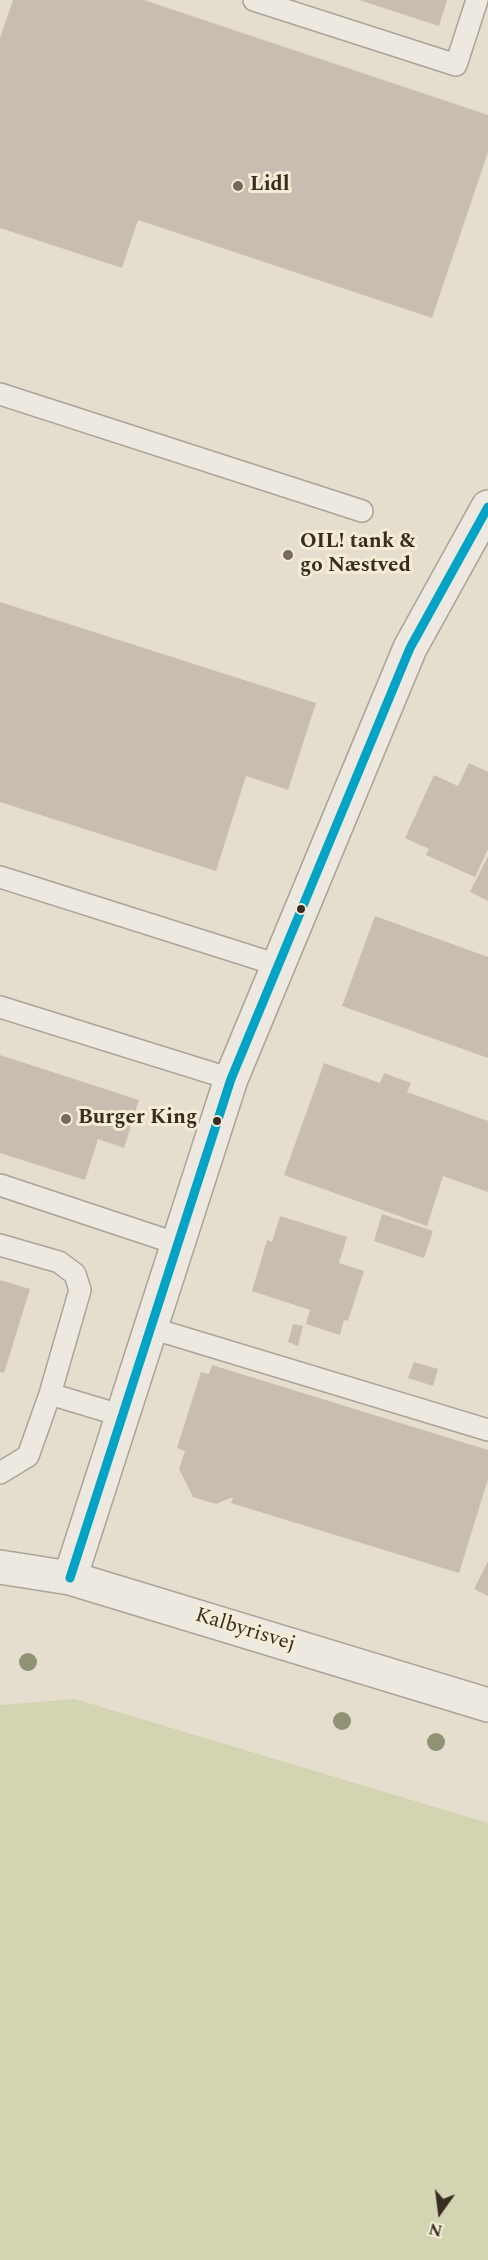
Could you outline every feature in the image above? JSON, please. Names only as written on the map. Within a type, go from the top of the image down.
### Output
[{"type":"street","points":[[70,1578],[231,1079],[410,648],[488,507]]},
{"type":"street","name":"Kalbyrisvej","points":[[0,1567],[70,1578],[488,1705]]},
{"type":"lane","points":[[254,0],[456,65],[477,0]]},
{"type":"lane","points":[[0,394],[362,512]]},
{"type":"lane","points":[[0,878],[278,966]]},
{"type":"lane","points":[[0,1007],[231,1079]]},
{"type":"lane","points":[[0,1185],[178,1244]]},
{"type":"lane","points":[[0,1245],[59,1262],[75,1274],[80,1290],[50,1394],[28,1456],[0,1473]]},
{"type":"lane","points":[[151,1328],[488,1430]]},
{"type":"lane","points":[[50,1394],[123,1416]]},
{"type":"green space","points":[[75,1699],[488,1823],[488,2260],[0,2260],[0,1705]]},
{"type":"building","name":"Lidl","points":[[13,0],[144,0],[488,115],[488,152],[432,318],[138,220],[122,268],[0,228],[0,38]]},
{"type":"building","points":[[359,0],[447,0],[439,26]]},
{"type":"building","points":[[0,602],[316,703],[288,790],[246,776],[216,871],[0,802]]},
{"type":"building","points":[[469,763],[488,772],[488,849],[475,877],[426,855],[429,849],[405,838],[434,775],[458,786]]},
{"type":"building","points":[[488,856],[488,901],[470,892]]},
{"type":"building","points":[[375,916],[488,957],[488,1058],[342,1006]]},
{"type":"building","name":"Burger King","points":[[0,1055],[139,1100],[124,1148],[98,1139],[85,1180],[0,1153]]},
{"type":"building","points":[[324,1063],[380,1083],[384,1073],[411,1083],[407,1092],[488,1121],[488,1192],[443,1176],[427,1226],[284,1175]]},
{"type":"building","points":[[382,1214],[433,1231],[424,1258],[374,1241]]},
{"type":"building","points":[[280,1216],[347,1237],[339,1263],[364,1271],[348,1321],[344,1320],[340,1335],[306,1324],[310,1310],[252,1291],[267,1240],[272,1242]]},
{"type":"building","points":[[0,1280],[30,1289],[4,1373],[0,1372]]},
{"type":"building","points":[[293,1324],[303,1326],[298,1346],[288,1342]]},
{"type":"building","points":[[414,1362],[438,1369],[433,1386],[408,1378]]},
{"type":"building","points":[[212,1365],[488,1450],[488,1479],[459,1573],[231,1503],[233,1497],[216,1504],[193,1497],[179,1469],[185,1451],[177,1448],[201,1372],[209,1374]]},
{"type":"building","points":[[488,1561],[488,1596],[474,1589]]},
{"type":"transit line","points":[[70,1578],[231,1079],[410,648],[488,507]]},
{"type":"place","name":"Lidl","points":[[238,186]]},
{"type":"place","name":"OIL! tank & go Næstved","points":[[288,555]]},
{"type":"place","name":"Burger King","points":[[66,1119]]}]
